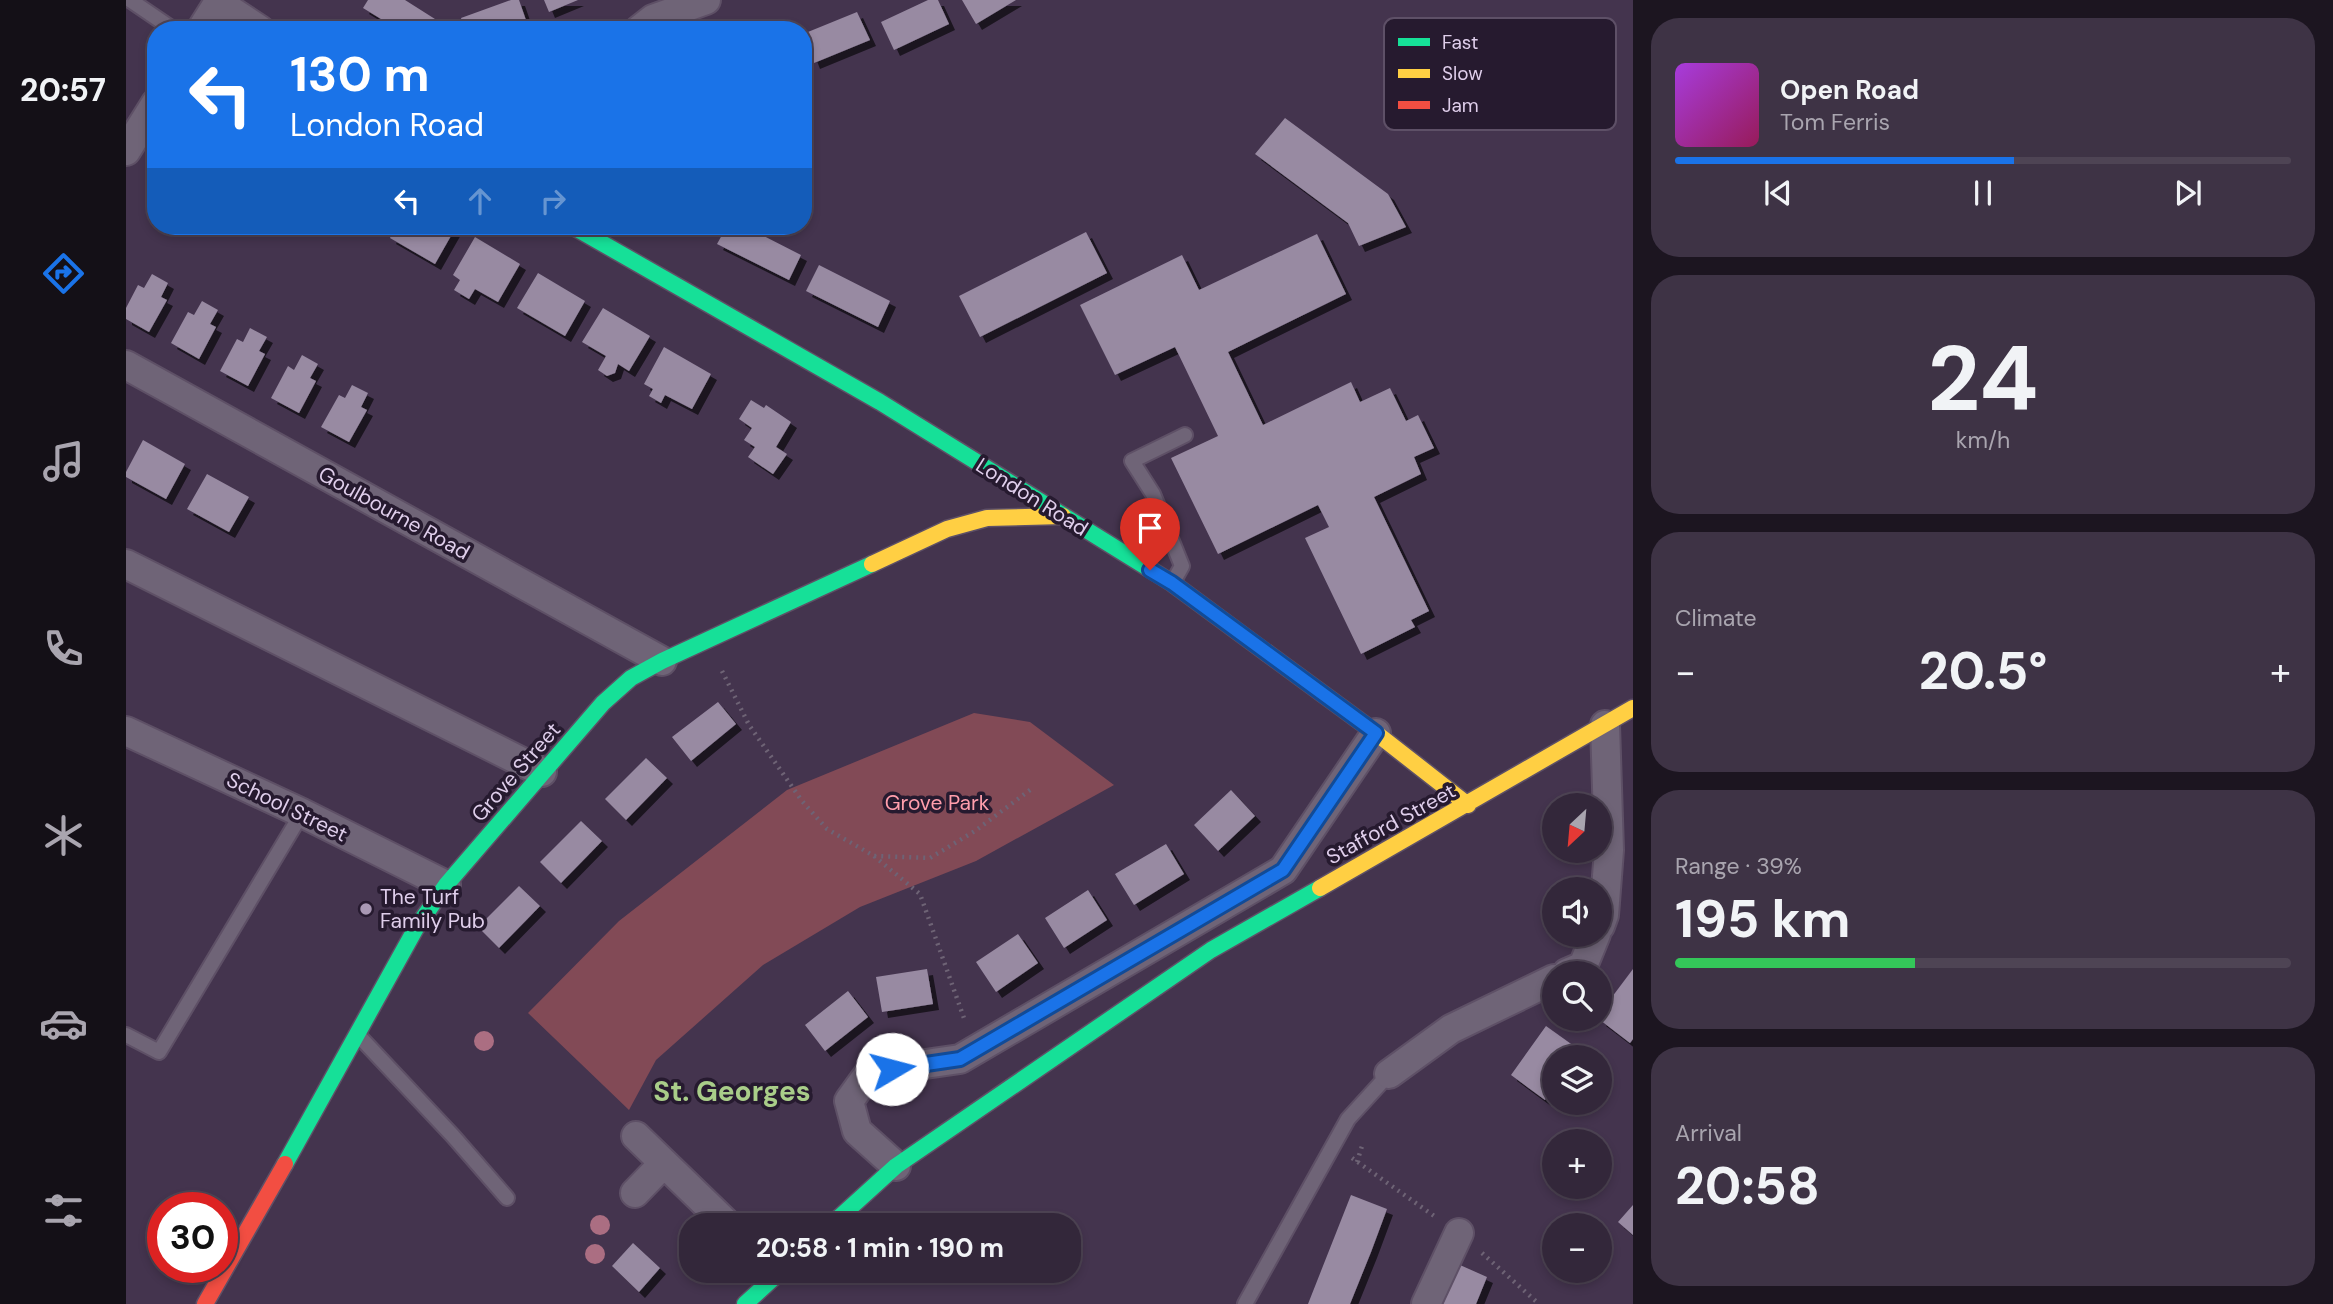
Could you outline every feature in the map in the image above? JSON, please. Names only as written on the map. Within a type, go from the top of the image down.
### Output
[{"type":"street","points":[[650,21],[706,0]]},
{"type":"street","points":[[207,21],[219,1],[247,21]]},
{"type":"street","points":[[126,151],[147,117]]},
{"type":"street","name":"London Road","points":[[588,235],[880,402],[1172,583],[1376,733],[1468,805]]},
{"type":"street","name":"Goulbourne Road","points":[[126,365],[662,661]]},
{"type":"street","name":"Grove Street","points":[[205,1304],[416,928],[446,886],[603,703],[631,678],[662,661],[947,529],[987,518],[1063,516]]},
{"type":"street","points":[[126,564],[542,772]]},
{"type":"street","name":"Stafford Street","points":[[844,1213],[896,1166],[1211,950],[1633,708]]},
{"type":"street","points":[[1605,725],[1609,850],[1607,877]]},
{"type":"street","name":"School Street","points":[[126,731],[302,813],[446,886]]},
{"type":"street","points":[[896,1166],[857,1131],[849,1101],[870,1072],[960,1059],[1283,870],[1376,733]]},
{"type":"street","points":[[1389,1074],[1451,1029],[1542,985]]},
{"type":"street","points":[[636,1136],[716,1213]]},
{"type":"street","points":[[635,1192],[664,1163]]},
{"type":"street","points":[[1426,1304],[1459,1233]]},
{"type":"street","points":[[745,1304],[767,1283]]},
{"type":"lane","points":[[130,0],[161,21]]},
{"type":"lane","points":[[1172,583],[1182,566],[1153,494],[1132,461],[1185,435]]},
{"type":"lane","points":[[126,1035],[159,1052],[302,813]]},
{"type":"lane","points":[[357,1034],[507,1198]]},
{"type":"lane","points":[[1245,1304],[1348,1119],[1389,1074]]},
{"type":"path","points":[[707,642],[749,725],[802,801],[827,829],[874,856],[920,894],[976,1050]]},
{"type":"path","points":[[874,856],[930,858],[975,831],[1034,787]]},
{"type":"path","points":[[1333,1145],[1459,1233],[1539,1304]]},
{"type":"green space","name":"Grove Park","points":[[974,713],[1030,722],[1114,785],[976,861],[860,907],[763,965],[656,1060],[629,1110],[528,1013],[619,921],[787,790]]},
{"type":"building","points":[[368,0],[405,0],[438,21],[384,21],[363,8]]},
{"type":"building","points":[[511,0],[519,0],[526,21],[462,21],[461,18]]},
{"type":"building","points":[[544,0],[578,0],[549,12]]},
{"type":"building","points":[[928,0],[938,0],[949,24],[894,50],[881,22]]},
{"type":"building","points":[[962,0],[1016,0],[976,24]]},
{"type":"building","points":[[857,12],[870,40],[814,63],[812,30]]},
{"type":"building","points":[[1285,118],[1388,194],[1406,227],[1359,246],[1348,223],[1255,154]]},
{"type":"building","points":[[1086,232],[1107,273],[980,337],[959,296]]},
{"type":"building","points":[[1317,234],[1346,294],[1228,352],[1263,425],[1351,382],[1360,402],[1390,388],[1406,421],[1418,415],[1434,448],[1414,457],[1421,474],[1374,497],[1429,611],[1411,620],[1415,627],[1361,654],[1305,538],[1329,527],[1318,505],[1218,554],[1171,458],[1218,436],[1175,347],[1115,375],[1080,305],[1182,255],[1199,290]]},
{"type":"building","points":[[392,235],[451,235],[435,264],[390,238]]},
{"type":"building","points":[[722,235],[762,235],[801,255],[789,280],[717,244]]},
{"type":"building","points":[[475,237],[520,264],[498,302],[475,289],[469,299],[454,290],[460,280],[453,275]]},
{"type":"building","points":[[819,265],[890,301],[878,327],[806,291]]},
{"type":"building","points":[[538,273],[585,301],[565,336],[517,308]]},
{"type":"building","points":[[152,274],[168,283],[161,297],[167,300],[149,332],[126,319],[126,308],[138,285],[144,288]]},
{"type":"building","points":[[202,301],[218,310],[210,324],[216,327],[199,359],[171,343],[188,312],[194,315]]},
{"type":"building","points":[[603,308],[650,336],[629,371],[618,364],[615,373],[607,376],[598,370],[606,356],[582,342]]},
{"type":"building","points":[[250,328],[267,337],[259,351],[265,354],[248,386],[220,371],[237,339],[243,342]]},
{"type":"building","points":[[664,347],[711,374],[692,409],[665,395],[661,403],[649,396],[653,389],[644,384]]},
{"type":"building","points":[[302,355],[318,364],[310,378],[316,381],[299,413],[271,398],[288,366],[294,370]]},
{"type":"building","points":[[352,385],[368,393],[361,407],[367,410],[349,442],[321,427],[339,395],[345,398]]},
{"type":"building","points":[[751,400],[764,408],[766,405],[791,422],[776,447],[787,454],[773,474],[748,457],[755,447],[744,440],[752,428],[739,419]]},
{"type":"building","points":[[143,440],[185,464],[166,499],[126,477]]},
{"type":"building","points":[[207,474],[249,497],[229,532],[187,509]]},
{"type":"building","points":[[718,702],[736,724],[691,761],[672,737]]},
{"type":"building","points":[[646,758],[667,778],[626,820],[605,799]]},
{"type":"building","points":[[1231,790],[1255,816],[1218,851],[1194,825]]},
{"type":"building","points":[[581,821],[602,841],[561,883],[540,862]]},
{"type":"building","points":[[1166,844],[1184,874],[1134,905],[1115,874]]},
{"type":"building","points":[[519,886],[540,906],[499,948],[478,927]]},
{"type":"building","points":[[1088,890],[1107,920],[1064,948],[1045,918]]},
{"type":"building","points":[[1018,934],[1038,963],[996,992],[976,962]]},
{"type":"building","points":[[927,969],[933,1004],[882,1012],[876,977]]},
{"type":"building","points":[[1633,969],[1633,1039],[1630,1043],[1612,1029],[1612,997]]},
{"type":"building","points":[[848,991],[868,1017],[825,1051],[805,1025]]},
{"type":"building","points":[[1542,1031],[1553,1031],[1573,1045],[1542,1045],[1542,1098],[1511,1075]]},
{"type":"building","points":[[1351,1195],[1387,1209],[1371,1252],[1350,1304],[1308,1304]]},
{"type":"building","points":[[1633,1205],[1633,1235],[1618,1222]]},
{"type":"building","points":[[633,1243],[660,1268],[639,1292],[612,1266]]},
{"type":"building","points":[[1460,1265],[1487,1277],[1476,1304],[1443,1304]]},
{"type":"traffic: fast","points":[[588,235],[880,402],[1172,583],[1267,653]]},
{"type":"traffic: fast","points":[[285,1164],[416,928],[446,885],[603,703],[631,678],[662,661],[872,564]]},
{"type":"traffic: fast","points":[[844,1213],[896,1166],[1211,950],[1320,888]]},
{"type":"traffic: fast","points":[[745,1304],[768,1283]]},
{"type":"traffic: slow","points":[[872,564],[947,529],[987,518],[1063,516]]},
{"type":"traffic: slow","points":[[1267,653],[1468,805]]},
{"type":"traffic: slow","points":[[1320,888],[1633,708]]},
{"type":"traffic: jam","points":[[205,1304],[285,1164]]},
{"type":"place","name":"The Turf Family Pub","points":[[366,909]]},
{"type":"district","name":"St. Georges","points":[[732,1091]]},
{"type":"route","points":[[892,1069],[960,1059],[1283,870],[1376,733],[1172,583],[1150,570]]}]
